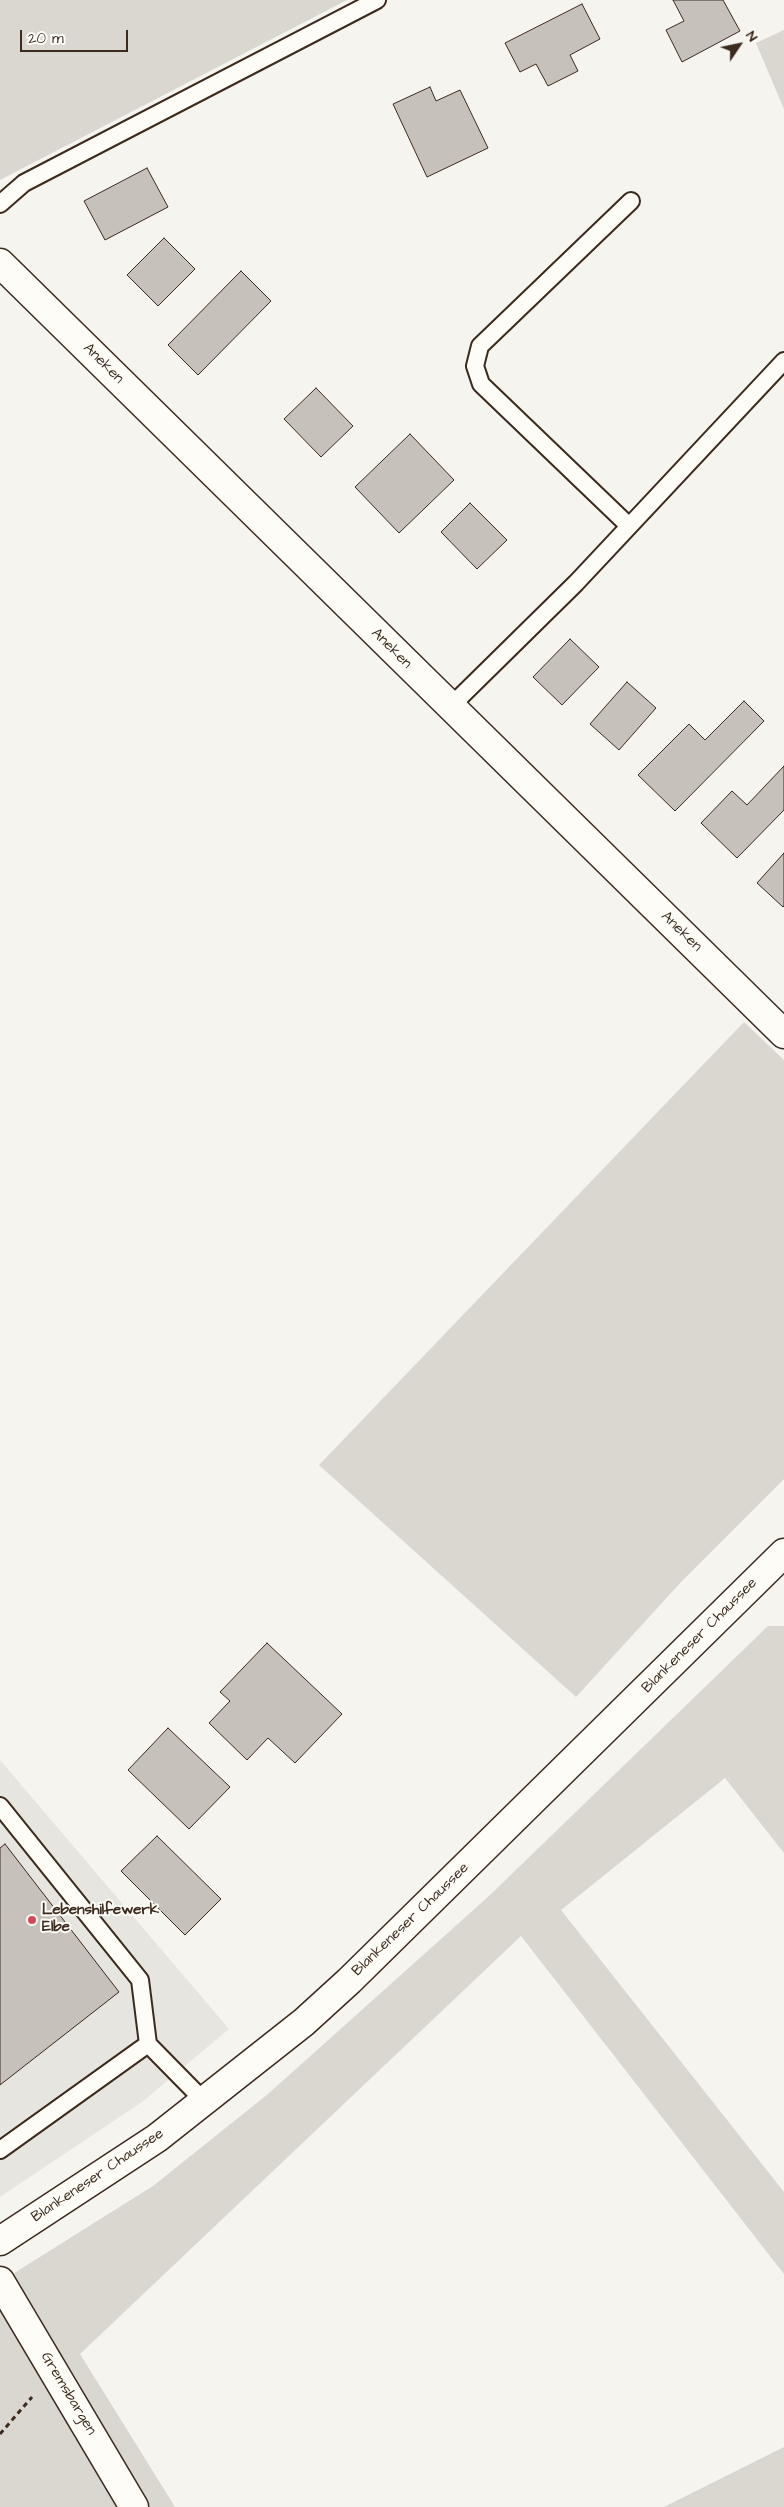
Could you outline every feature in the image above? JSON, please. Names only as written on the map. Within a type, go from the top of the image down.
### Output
[{"type":"street","name":"Aneken","points":[[0,263],[784,1034]]},
{"type":"street","name":"Blankeneser Chaussee","points":[[0,2241],[157,2138],[304,2022],[349,1981],[784,1553]]},
{"type":"street","name":"Gremsbargen","points":[[0,2281],[134,2507]]},
{"type":"lane","points":[[0,204],[24,183],[377,0]]},
{"type":"lane","points":[[630,526],[480,384],[475,366],[480,346],[631,201]]},
{"type":"lane","points":[[450,707],[576,584],[784,361]]},
{"type":"lane","points":[[0,1806],[140,1980],[148,2044],[204,2101]]},
{"type":"lane","points":[[0,2150],[148,2044]]},
{"type":"path","points":[[0,2434],[25,2408],[52,2368]]},
{"type":"shaded area","points":[[0,0],[347,0],[0,180]]},
{"type":"shaded area","points":[[784,30],[784,109],[756,43]]},
{"type":"shaded area","points":[[744,1022],[784,1060],[784,1479],[681,1582],[576,1697],[319,1465]]},
{"type":"shaded area","points":[[768,1626],[784,1626],[784,1853],[725,1778],[561,1910],[784,2192],[784,2274],[521,1936],[80,2354],[175,2507],[0,2507],[0,2282],[153,2186],[268,2094],[489,1896]]},
{"type":"shaded area","points":[[0,1760],[229,2029],[142,2102],[0,2197]]},
{"type":"shaded area","points":[[784,2447],[784,2507],[664,2507]]},
{"type":"building","points":[[673,0],[723,0],[740,31],[682,62],[666,30],[684,21]]},
{"type":"building","points":[[582,4],[600,39],[570,55],[578,71],[548,86],[536,64],[520,72],[505,43]]},
{"type":"building","points":[[430,87],[436,101],[460,90],[488,148],[427,177],[393,104]]},
{"type":"building","points":[[147,168],[168,207],[105,240],[84,201]]},
{"type":"building","points":[[164,238],[195,269],[158,306],[127,275]]},
{"type":"building","points":[[241,271],[271,301],[198,375],[168,345]]},
{"type":"building","points":[[316,388],[353,426],[321,457],[284,419]]},
{"type":"building","points":[[410,434],[454,480],[399,533],[355,487]]},
{"type":"building","points":[[470,503],[507,540],[477,569],[441,532]]},
{"type":"building","points":[[570,639],[599,667],[562,705],[533,677]]},
{"type":"building","points":[[627,682],[656,708],[619,750],[590,724]]},
{"type":"building","points":[[744,701],[764,721],[675,811],[638,775],[689,724],[705,740]]},
{"type":"building","points":[[784,766],[784,810],[737,858],[701,823],[732,791],[747,805]]},
{"type":"building","points":[[784,853],[784,906],[783,907],[757,883]]},
{"type":"building","points":[[267,1643],[342,1714],[295,1763],[268,1738],[247,1760],[209,1723],[230,1701],[220,1692]]},
{"type":"building","points":[[168,1728],[230,1787],[189,1829],[128,1770]]},
{"type":"building","points":[[157,1836],[221,1899],[185,1935],[121,1871]]},
{"type":"building","name":"Lebenshilfewerk Elbe","points":[[5,1844],[119,1992],[0,2085],[0,1848]]},
{"type":"place","name":"Lebenshilfewerk Elbe","points":[[32,1920]]}]
